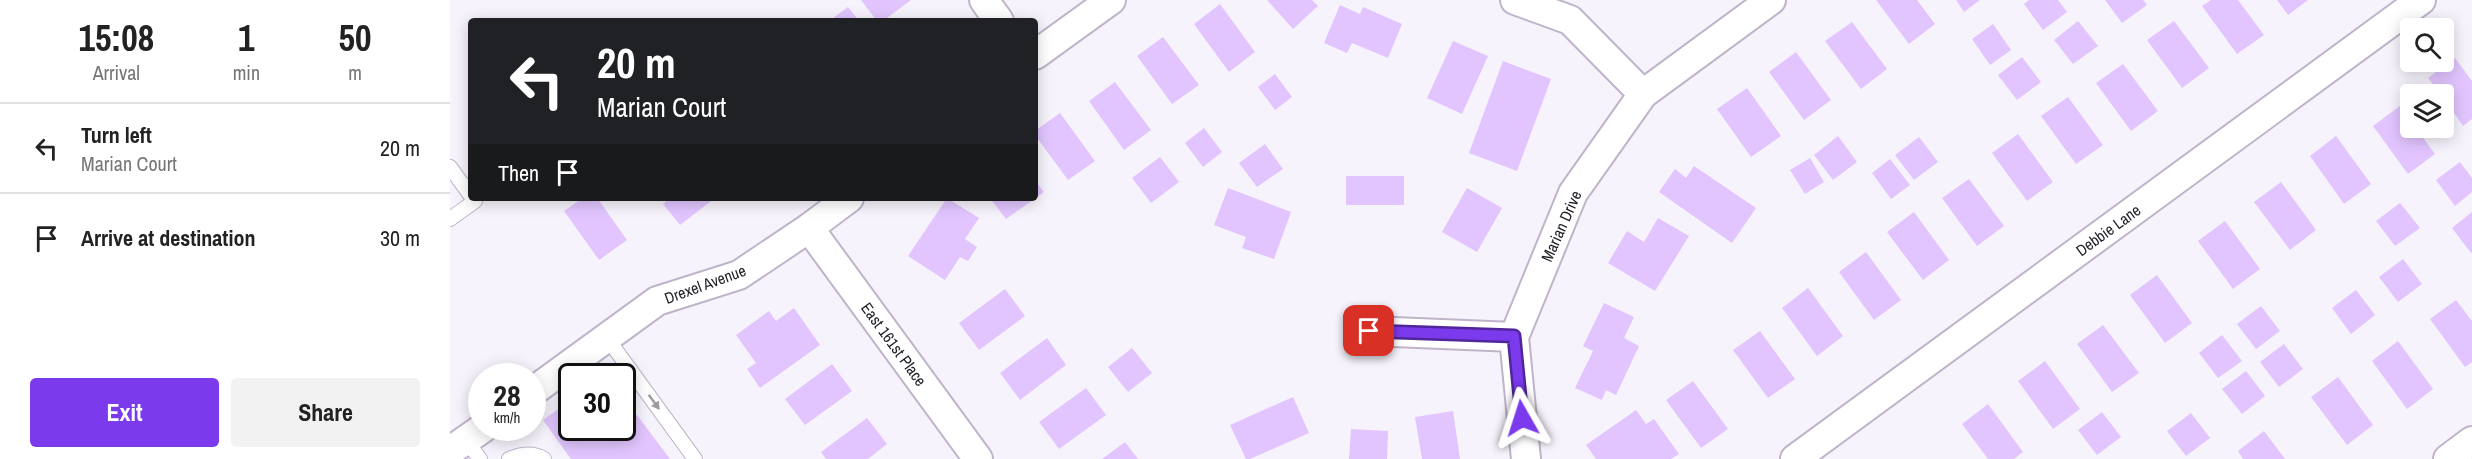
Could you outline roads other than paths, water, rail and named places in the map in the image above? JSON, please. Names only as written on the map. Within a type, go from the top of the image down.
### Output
[{"type":"street","points":[[984,0],[997,18]]},
{"type":"street","points":[[1038,54],[1111,0]]},
{"type":"street","points":[[1515,0],[1570,20],[1643,94]]},
{"type":"street","name":"Marian Drive","points":[[1526,459],[1514,336],[1573,193],[1643,94],[1771,0]]},
{"type":"street","name":"Debbie Lane","points":[[1795,459],[2421,0]]},
{"type":"street","name":"Drexel Avenue","points":[[546,382],[657,302],[740,274],[845,201]]},
{"type":"street","name":"East 161st Place","points":[[809,228],[978,459]]},
{"type":"street","points":[[1369,331],[1514,336]]},
{"type":"street","points":[[2448,459],[2472,441]]},
{"type":"lane","points":[[450,167],[468,192]]},
{"type":"lane","points":[[450,219],[475,201]]},
{"type":"lane","points":[[607,338],[695,459]]},
{"type":"lane","points":[[509,459],[524,454],[538,455],[544,459]]}]
